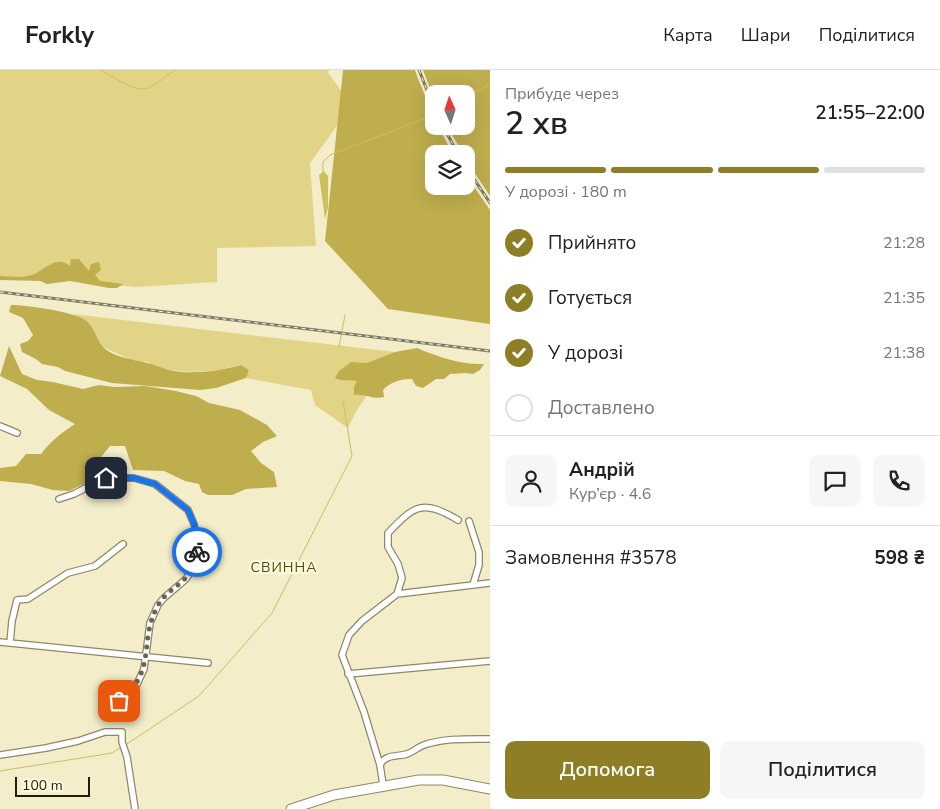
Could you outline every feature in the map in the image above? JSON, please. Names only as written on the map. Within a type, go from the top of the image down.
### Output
[{"type":"main road","points":[[291,809],[334,794],[430,779],[490,789]]},
{"type":"street","points":[[0,426],[17,433]]},
{"type":"street","points":[[59,499],[74,494],[106,478],[134,478],[155,484],[188,510],[194,524],[198,543],[196,563],[186,580],[164,598],[158,606],[150,623],[144,669],[137,684],[119,701]]},
{"type":"street","points":[[397,594],[402,578],[398,564],[388,547],[388,533],[404,517],[420,507],[433,508],[458,520]]},
{"type":"street","points":[[469,521],[478,552],[479,565],[473,585]]},
{"type":"street","points":[[10,643],[12,621],[17,600],[28,599],[68,574],[95,566],[123,544]]},
{"type":"street","points":[[383,785],[380,765],[364,712],[342,654],[349,635],[362,621],[397,594],[490,583]]},
{"type":"street","points":[[0,642],[208,663]]},
{"type":"street","points":[[348,674],[490,661]]},
{"type":"street","points":[[0,755],[78,742],[106,732],[122,732],[122,742],[128,757],[135,809]]},
{"type":"street","points":[[380,765],[387,757],[407,754],[423,745],[444,740],[490,739]]},
{"type":"shaded area","points":[[0,70],[329,70],[328,73],[352,105],[310,163],[316,246],[217,248],[217,282],[136,287],[90,283],[70,271],[20,280],[0,278]]},
{"type":"shaded area","points":[[343,70],[415,70],[425,96],[425,135],[443,135],[448,145],[425,145],[425,195],[475,195],[475,188],[490,210],[490,324],[388,309],[325,241]]},
{"type":"shaded area","points":[[423,70],[490,70],[490,196],[475,174],[475,145],[458,145],[452,135],[475,135],[475,85],[429,85]]},
{"type":"shaded area","points":[[324,171],[328,176],[328,208],[325,219],[319,175]]},
{"type":"shaded area","points":[[71,259],[79,259],[89,271],[91,264],[99,262],[101,270],[95,275],[100,281],[123,284],[117,288],[109,288],[70,281],[47,284],[40,281],[0,280],[0,276],[28,276],[59,262],[70,266]]},
{"type":"shaded area","points":[[11,305],[52,310],[83,318],[88,322],[104,348],[108,351],[119,356],[169,370],[205,372],[241,365],[249,370],[246,378],[216,388],[200,390],[112,383],[65,371],[58,367],[42,364],[22,352],[20,344],[28,341],[33,335],[23,318],[9,312]]},
{"type":"shaded area","points":[[72,314],[395,352],[357,410],[348,428],[315,405],[311,390],[246,378],[249,370],[241,365],[218,370],[193,372],[169,370],[147,362],[131,360],[103,347],[87,321]]},
{"type":"shaded area","points":[[9,346],[22,374],[37,380],[83,389],[99,385],[114,387],[145,386],[196,396],[209,403],[240,410],[267,425],[277,436],[263,442],[251,451],[261,463],[274,472],[277,487],[246,489],[232,495],[208,495],[202,492],[199,484],[185,481],[164,471],[133,470],[125,446],[110,446],[101,457],[103,475],[69,491],[0,481],[0,468],[16,466],[26,454],[41,454],[56,438],[75,424],[49,410],[27,389],[0,376]]},
{"type":"shaded area","points":[[417,348],[450,360],[484,364],[480,370],[473,374],[450,374],[444,379],[436,379],[423,388],[416,386],[412,379],[396,382],[383,390],[384,397],[380,398],[354,395],[354,387],[357,381],[335,378],[339,371],[351,362],[367,363],[395,352]]},
{"type":"waterway","points":[[101,70],[124,83],[143,89],[155,84],[175,70]]},
{"type":"waterway","points":[[475,92],[490,84]]},
{"type":"waterway","points":[[323,173],[323,162],[330,155],[425,118]]},
{"type":"waterway","points":[[339,347],[345,315]]},
{"type":"waterway","points":[[127,744],[199,696],[272,613],[352,456],[343,401]]},
{"type":"waterway","points":[[0,771],[112,753],[120,748]]},
{"type":"railway","points":[[419,70],[425,85]]},
{"type":"railway","points":[[448,135],[453,145]]},
{"type":"railway","points":[[475,180],[490,203]]},
{"type":"railway","points":[[0,292],[490,351]]},
{"type":"way so far","points":[[119,701],[137,684],[144,669],[150,623],[158,606],[164,598],[186,580],[196,563],[197,552]]},
{"type":"district","name":"СВИННА","points":[[284,567]]},
{"type":"route","points":[[106,478],[134,478],[155,484],[188,510],[194,524],[198,543],[197,552]]}]
